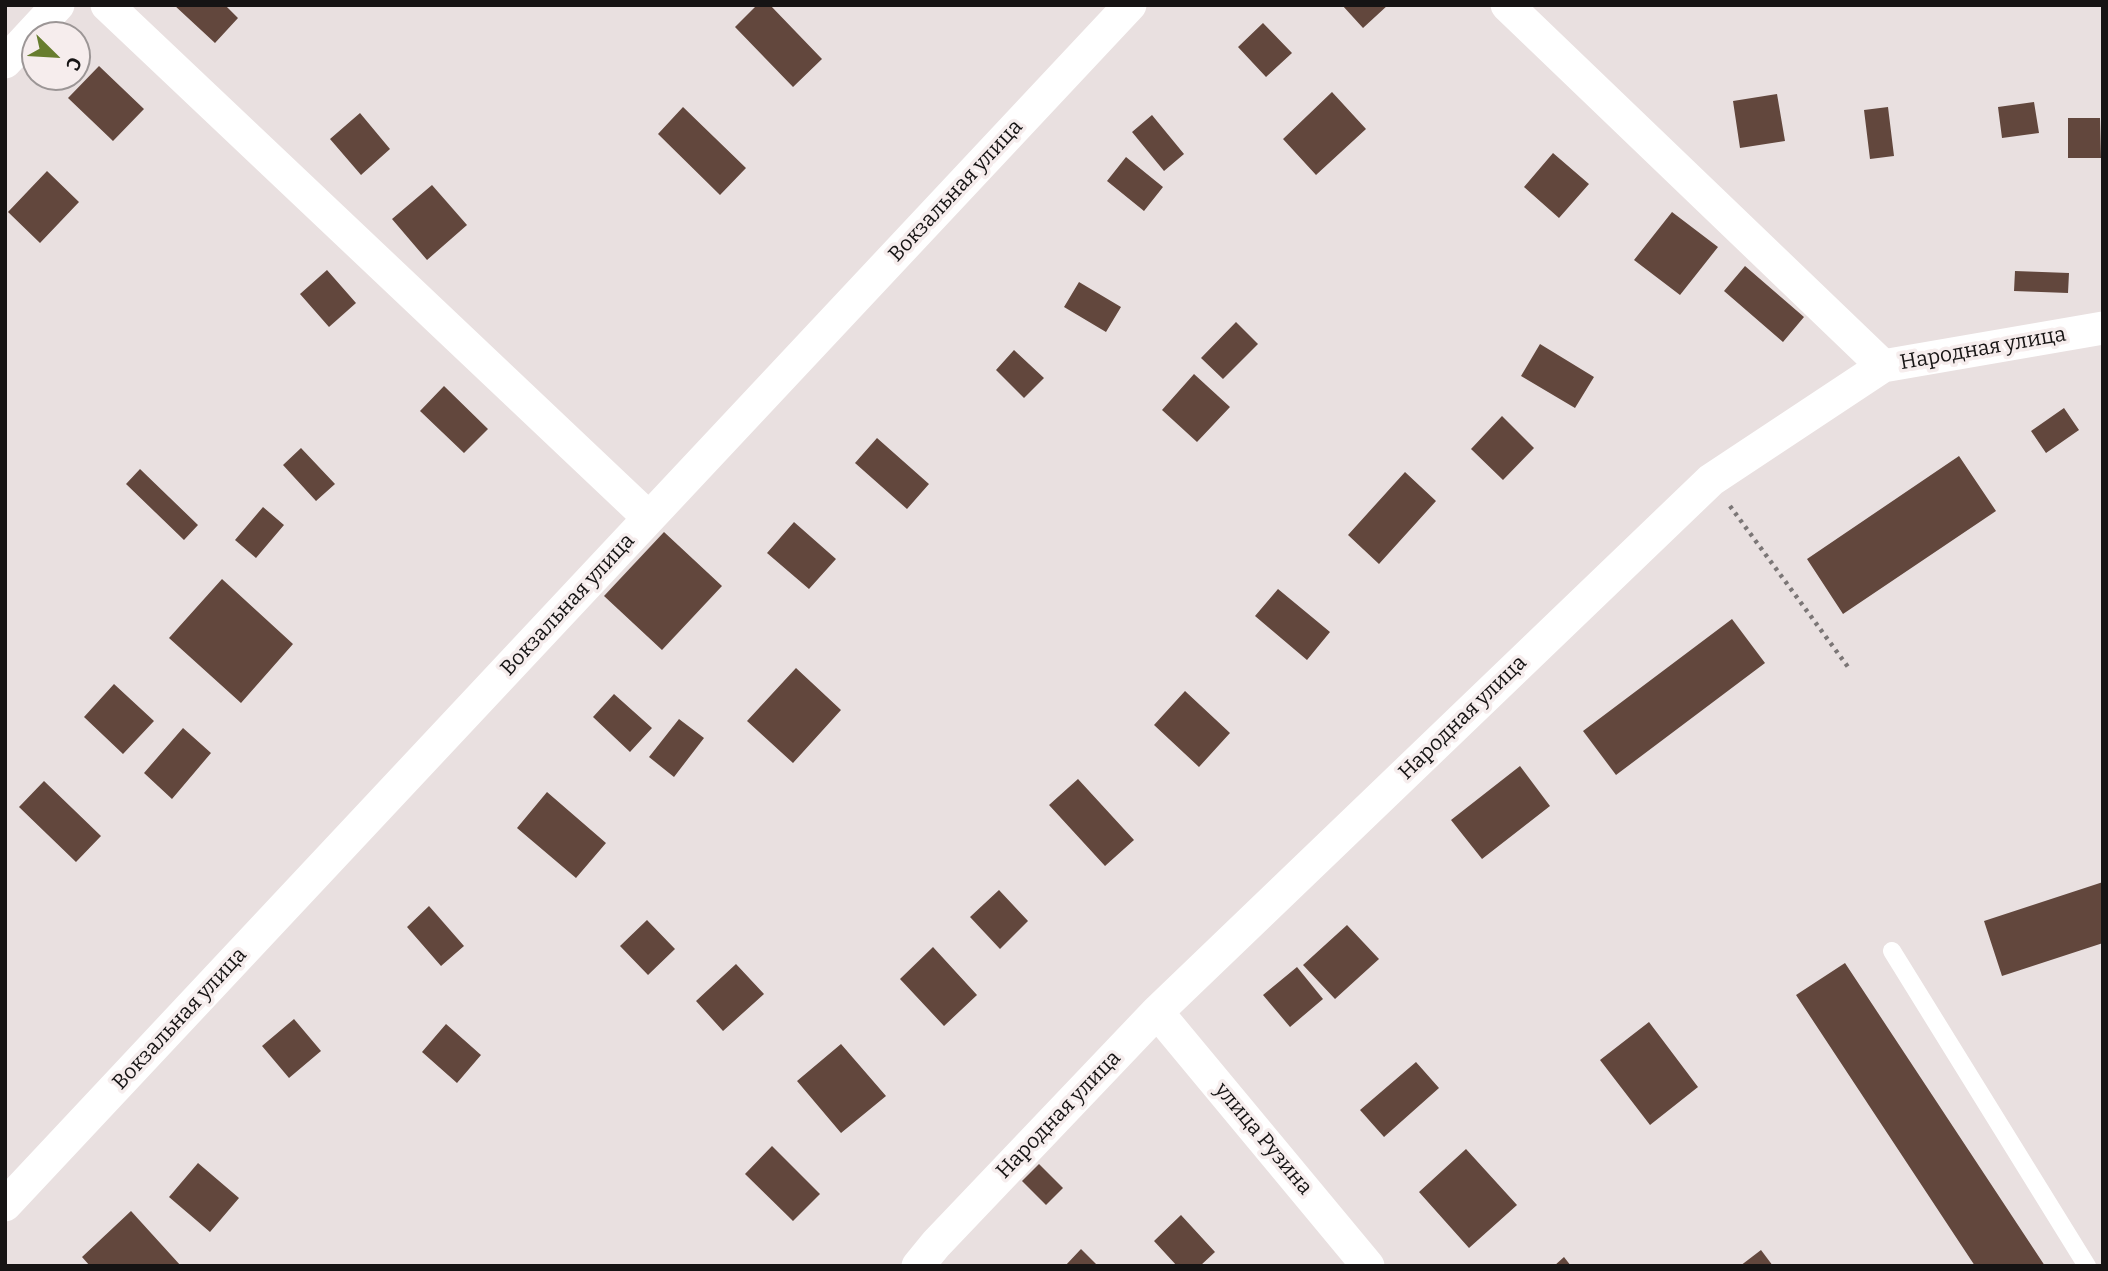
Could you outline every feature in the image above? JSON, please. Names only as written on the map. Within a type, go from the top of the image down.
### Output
[{"type":"street","points":[[5,62],[58,5]]},
{"type":"street","points":[[107,5],[649,518]]},
{"type":"street","name":"Вокзальная улица","points":[[5,1205],[1130,5]]},
{"type":"street","points":[[1507,5],[1883,366]]},
{"type":"street","name":"Народная улица","points":[[918,1266],[1157,1012],[1711,480],[1883,366],[2103,328]]},
{"type":"street","name":"улица Рузина","points":[[1157,1012],[1368,1266]]},
{"type":"lane","points":[[1892,951],[2087,1266]]},
{"type":"path","points":[[1711,480],[1849,667]]},
{"type":"building","points":[[174,5],[225,5],[238,18],[215,43]]},
{"type":"building","points":[[757,5],[770,5],[822,59],[793,87],[735,27]]},
{"type":"building","points":[[1342,5],[1388,5],[1363,28]]},
{"type":"building","points":[[1263,23],[1292,53],[1266,77],[1238,47]]},
{"type":"building","points":[[99,66],[144,109],[113,141],[68,98],[75,91],[91,91],[91,74]]},
{"type":"building","points":[[1332,92],[1366,129],[1316,175],[1283,139]]},
{"type":"building","points":[[1777,94],[1785,141],[1740,148],[1733,101]]},
{"type":"building","points":[[2034,102],[2039,133],[2002,138],[1998,107]]},
{"type":"building","points":[[683,107],[746,168],[720,195],[658,134]]},
{"type":"building","points":[[1888,107],[1894,156],[1870,159],[1864,110]]},
{"type":"building","points":[[360,113],[390,149],[361,175],[330,139]]},
{"type":"building","points":[[1152,115],[1184,154],[1164,171],[1132,132]]},
{"type":"building","points":[[2068,118],[2100,118],[2101,158],[2068,158]]},
{"type":"building","points":[[1553,153],[1589,184],[1559,218],[1524,187]]},
{"type":"building","points":[[1126,157],[1163,187],[1144,211],[1107,181]]},
{"type":"building","points":[[47,171],[79,202],[40,243],[8,212]]},
{"type":"building","points":[[432,185],[467,225],[427,260],[392,219]]},
{"type":"building","points":[[1672,212],[1718,247],[1680,295],[1634,260]]},
{"type":"building","points":[[1745,266],[1804,317],[1783,342],[1724,291]]},
{"type":"building","points":[[327,270],[356,303],[329,327],[300,294]]},
{"type":"building","points":[[2015,271],[2069,273],[2068,293],[2014,291]]},
{"type":"building","points":[[1079,282],[1121,307],[1106,332],[1064,307]]},
{"type":"building","points":[[1236,322],[1258,344],[1223,379],[1201,358]]},
{"type":"building","points":[[1540,344],[1594,377],[1575,408],[1521,376]]},
{"type":"building","points":[[1014,350],[1044,378],[1024,398],[996,370]]},
{"type":"building","points":[[1194,374],[1230,407],[1197,442],[1162,410]]},
{"type":"building","points":[[444,386],[488,429],[464,453],[420,411]]},
{"type":"building","points":[[2064,408],[2079,430],[2046,453],[2031,431]]},
{"type":"building","points":[[1502,416],[1534,448],[1503,480],[1471,449]]},
{"type":"building","points":[[877,438],[929,484],[907,509],[855,463]]},
{"type":"building","points":[[301,448],[335,484],[316,501],[283,465]]},
{"type":"building","points":[[1959,456],[1996,511],[1843,614],[1807,559]]},
{"type":"building","points":[[140,469],[198,525],[184,540],[126,484]]},
{"type":"building","points":[[1405,472],[1436,501],[1379,564],[1348,535]]},
{"type":"building","points":[[263,507],[284,525],[256,558],[235,540]]},
{"type":"building","points":[[794,522],[836,559],[809,589],[767,553]]},
{"type":"building","points":[[664,532],[722,586],[662,650],[604,596]]},
{"type":"building","points":[[222,579],[293,644],[241,703],[169,638]]},
{"type":"building","points":[[1278,589],[1330,632],[1307,660],[1255,616]]},
{"type":"building","points":[[1732,619],[1765,663],[1616,775],[1583,731]]},
{"type":"building","points":[[796,668],[841,710],[793,763],[747,721]]},
{"type":"building","points":[[114,684],[154,721],[123,754],[84,717]]},
{"type":"building","points":[[1185,691],[1230,733],[1199,767],[1154,725]]},
{"type":"building","points":[[614,694],[652,728],[630,752],[593,717]]},
{"type":"building","points":[[679,719],[704,738],[674,777],[649,757]]},
{"type":"building","points":[[183,728],[211,753],[172,799],[144,773]]},
{"type":"building","points":[[1520,766],[1550,806],[1482,859],[1451,820]]},
{"type":"building","points":[[1078,779],[1134,840],[1105,866],[1049,805]]},
{"type":"building","points":[[44,781],[101,836],[76,862],[19,807]]},
{"type":"building","points":[[547,792],[606,843],[576,878],[517,828]]},
{"type":"building","points":[[2103,882],[2103,943],[2002,976],[1984,921]]},
{"type":"building","points":[[999,890],[1028,921],[1000,949],[970,917]]},
{"type":"building","points":[[429,906],[464,946],[441,966],[407,927]]},
{"type":"building","points":[[647,920],[675,949],[648,975],[620,946]]},
{"type":"building","points":[[1347,925],[1379,959],[1335,999],[1303,965]]},
{"type":"building","points":[[933,947],[977,995],[944,1026],[900,979]]},
{"type":"building","points":[[1845,963],[2045,1266],[1975,1266],[1796,995]]},
{"type":"building","points":[[736,964],[764,994],[723,1031],[696,1001]]},
{"type":"building","points":[[1297,967],[1323,999],[1290,1027],[1263,995]]},
{"type":"building","points":[[294,1019],[321,1051],[289,1078],[262,1046]]},
{"type":"building","points":[[1649,1022],[1698,1087],[1650,1125],[1600,1060]]},
{"type":"building","points":[[446,1024],[481,1055],[457,1083],[422,1052]]},
{"type":"building","points":[[841,1044],[886,1096],[841,1133],[797,1081]]},
{"type":"building","points":[[1416,1062],[1439,1088],[1384,1137],[1360,1110]]},
{"type":"building","points":[[772,1146],[820,1194],[793,1221],[745,1174]]},
{"type":"building","points":[[1466,1149],[1517,1205],[1469,1248],[1419,1192]]},
{"type":"building","points":[[198,1163],[239,1198],[210,1232],[169,1197]]},
{"type":"building","points":[[1039,1164],[1063,1188],[1046,1205],[1022,1181]]},
{"type":"building","points":[[131,1211],[181,1266],[90,1266],[82,1257]]},
{"type":"building","points":[[1181,1215],[1215,1252],[1200,1266],[1177,1266],[1154,1241]]},
{"type":"building","points":[[1081,1249],[1098,1266],[1065,1266]]},
{"type":"building","points":[[1761,1250],[1773,1266],[1740,1266]]},
{"type":"building","points":[[1564,1257],[1571,1266],[1554,1266]]}]
